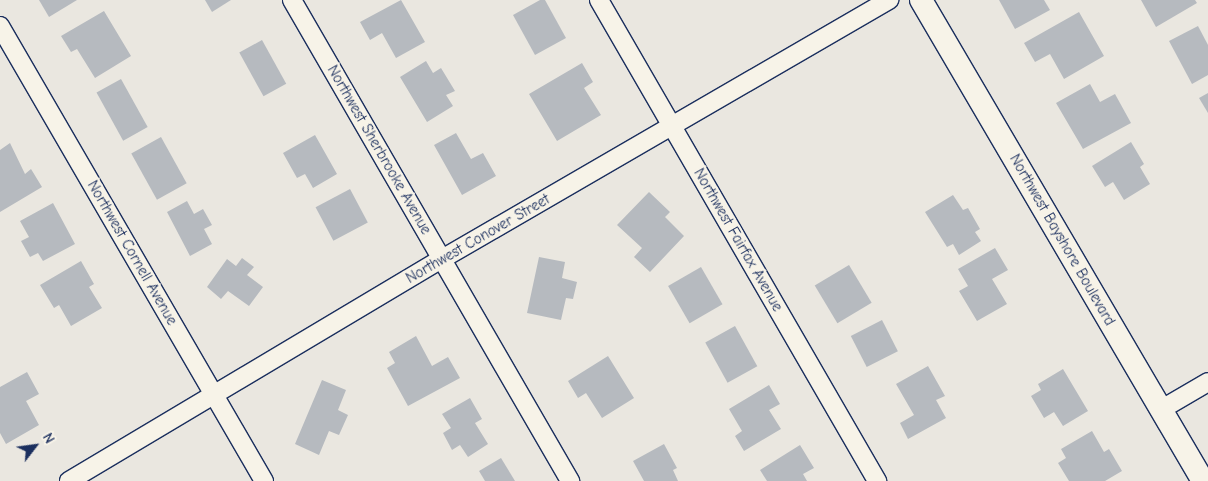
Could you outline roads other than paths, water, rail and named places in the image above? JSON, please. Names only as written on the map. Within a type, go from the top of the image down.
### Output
[{"type":"main road","name":"Northwest Bayshore Boulevard","points":[[921,0],[1162,409],[1202,481]]},
{"type":"street","name":"Northwest Sherbrooke Avenue","points":[[292,0],[570,481]]},
{"type":"street","name":"Northwest Fairfax Avenue","points":[[599,0],[876,481]]},
{"type":"street","name":"Northwest Conover Street","points":[[69,481],[442,259],[889,0]]},
{"type":"street","name":"Northwest Cornell Avenue","points":[[0,26],[264,481]]},
{"type":"street","points":[[1162,409],[1208,382]]}]
